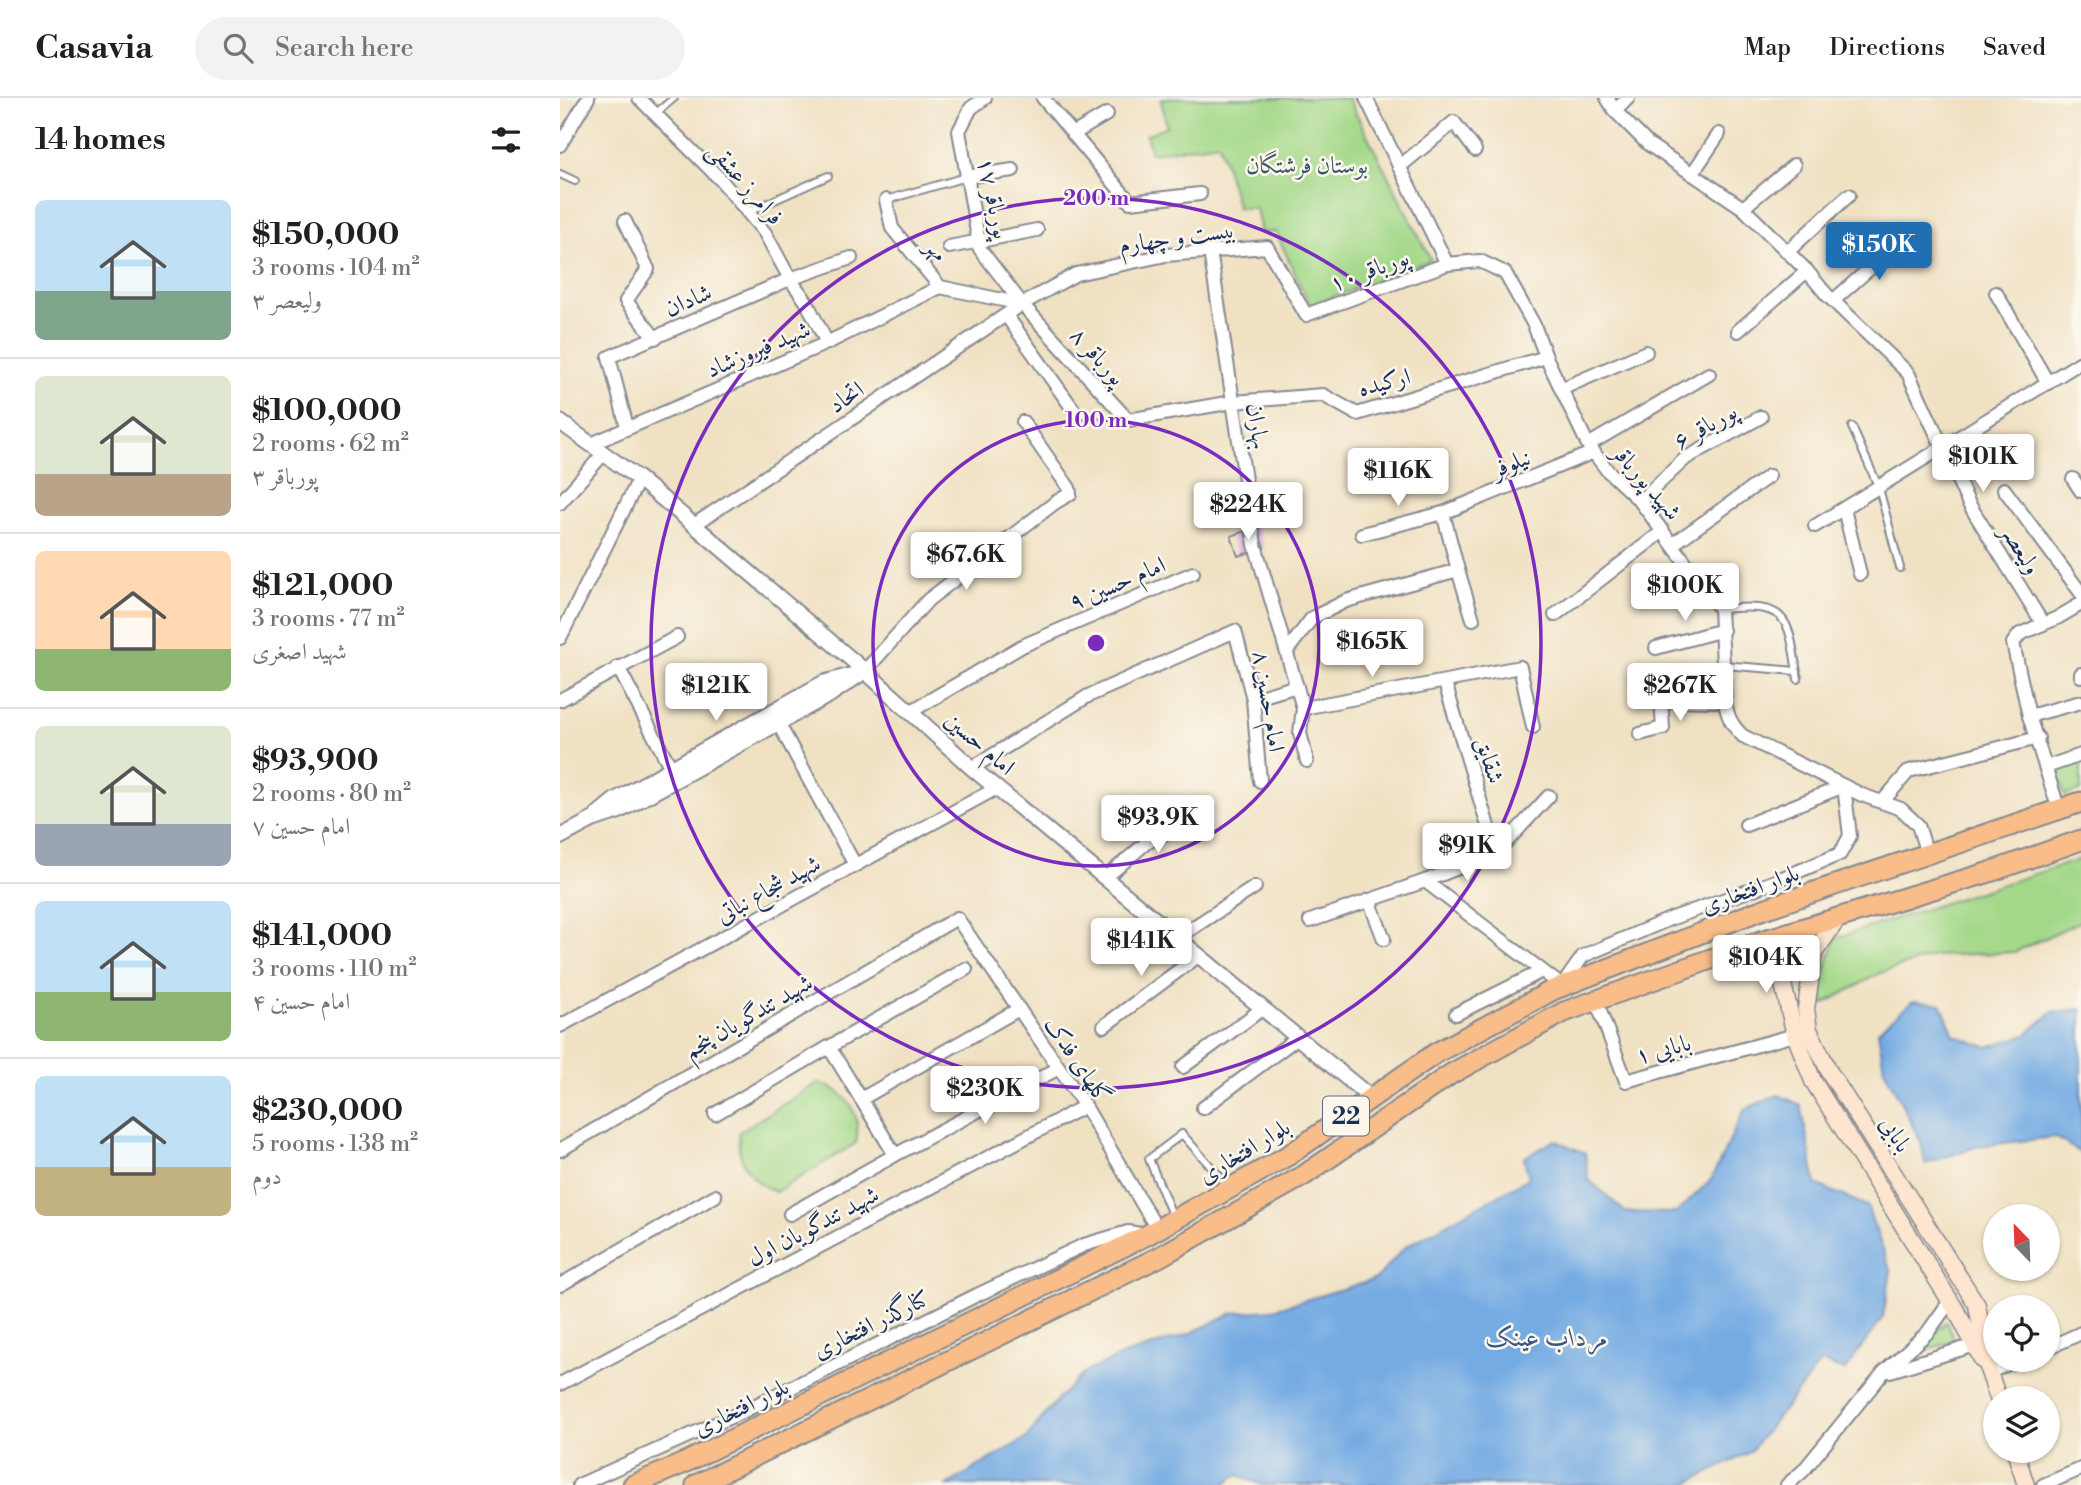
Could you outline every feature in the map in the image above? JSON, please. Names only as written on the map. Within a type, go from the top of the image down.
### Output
[{"type":"highway","name":"بلوار افتخاری","points":[[633,1485],[682,1464],[1159,1228],[1289,1155],[1436,1054],[1562,986],[1761,910],[2081,802]]},
{"type":"highway","name":"بلوار افتخاری","points":[[696,1485],[1159,1258],[1303,1176],[1451,1074],[1564,1012],[1758,942],[1990,872],[2081,840]]},
{"type":"main road","name":"بابایی","points":[[1839,917],[1814,953],[1806,1009],[1809,1030],[1818,1053],[1978,1305],[1983,1335]]},
{"type":"main road","name":"بابایی","points":[[1758,942],[1772,954],[1779,967],[1795,1035],[1813,1081],[1950,1301],[1983,1360]]},
{"type":"main road","points":[[1779,967],[1791,959],[1804,958],[1811,965]]},
{"type":"main road","name":"بابایی","points":[[1989,1372],[1994,1386]]},
{"type":"main road","points":[[2019,1463],[2026,1485]]},
{"type":"street","points":[[560,145],[588,98]]},
{"type":"street","name":"فرامرز عشقی","points":[[639,98],[720,179],[765,233],[790,279],[806,301],[827,343]]},
{"type":"street","name":"پورباقر ۱۷","points":[[985,98],[971,108],[959,131],[966,177],[980,249],[1022,304]]},
{"type":"street","points":[[1043,98],[1130,202],[1200,194]]},
{"type":"street","points":[[1366,98],[1447,264]]},
{"type":"street","name":"ولیعصر","points":[[1607,98],[1615,111],[1648,144],[1743,208],[1908,373],[1969,504],[2043,624]]},
{"type":"street","points":[[1615,111],[1628,98]]},
{"type":"street","points":[[1073,134],[1107,114]]},
{"type":"street","points":[[1399,167],[1454,122],[1475,150]]},
{"type":"street","points":[[1692,174],[1719,134]]},
{"type":"street","points":[[1743,208],[1794,165]]},
{"type":"street","points":[[966,177],[1013,170]]},
{"type":"street","points":[[1787,252],[1849,195]]},
{"type":"street","name":"مهر","points":[[886,200],[892,228],[940,287],[1022,304]]},
{"type":"street","points":[[625,221],[649,269],[626,301],[654,338]]},
{"type":"street","points":[[949,247],[1037,230]]},
{"type":"street","points":[[1833,300],[1903,239]]},
{"type":"street","name":"بیست و چهارم","points":[[1022,304],[1076,274],[1166,255],[1267,247],[1306,315]]},
{"type":"street","name":"بهاران","points":[[1210,251],[1255,545],[1303,708],[1300,733],[1307,761]]},
{"type":"street","name":"شادان","points":[[627,427],[609,357],[790,279],[851,258]]},
{"type":"street","name":"شهید پورباقر","points":[[1447,264],[1480,261],[1505,273],[1534,325],[1546,357],[1591,449],[1607,470],[1640,500],[1720,609],[1725,701],[1730,720],[1743,736],[1844,786],[1900,809],[1918,825],[1927,854]]},
{"type":"street","name":"پورباقر ۱۰","points":[[1306,315],[1447,264]]},
{"type":"street","points":[[1738,331],[1807,271]]},
{"type":"street","name":"شهید فیروزشاد","points":[[591,444],[827,343],[940,287]]},
{"type":"street","points":[[1996,293],[2048,383]]},
{"type":"street","name":"اتحاد","points":[[694,524],[1022,304]]},
{"type":"street","name":"پورباقر ۸","points":[[1022,304],[1128,420],[1233,402]]},
{"type":"street","points":[[1006,315],[1078,415]]},
{"type":"street","points":[[1562,389],[1646,352]]},
{"type":"street","name":"ارکیده","points":[[1233,402],[1323,395],[1357,414],[1546,357]]},
{"type":"street","points":[[1815,526],[2081,362]]},
{"type":"street","name":"نیلوفر","points":[[1362,534],[1443,513],[1591,449],[1710,374]]},
{"type":"street","name":"پورباقر ۶","points":[[1640,500],[1686,458],[1761,418]]},
{"type":"street","name":"امام حسین","points":[[560,422],[639,479],[694,524],[865,671],[972,768],[1371,1098]]},
{"type":"street","points":[[560,837],[592,820],[615,800],[674,774],[775,718],[823,683],[865,671],[928,600],[1070,494],[1069,488],[1023,422]]},
{"type":"street","points":[[560,503],[604,453]]},
{"type":"street","points":[[1673,544],[1769,476]]},
{"type":"street","points":[[560,638],[639,479]]},
{"type":"street","points":[[2073,479],[2081,491]]},
{"type":"street","points":[[2004,489],[2081,593]]},
{"type":"street","points":[[1844,509],[1860,574]]},
{"type":"street","points":[[1443,513],[1472,619]]},
{"type":"street","points":[[1555,615],[1663,531]]},
{"type":"street","points":[[1287,650],[1312,618],[1346,601],[1458,570]]},
{"type":"street","name":"امام حسین ۹","points":[[910,712],[1022,646],[1193,573]]},
{"type":"street","points":[[2059,810],[2029,716],[2013,643],[2020,635],[2081,604]]},
{"type":"street","points":[[1656,648],[1723,630]]},
{"type":"street","name":"امام حسین ۸","points":[[972,768],[1088,696],[1235,631],[1252,699],[1260,781]]},
{"type":"street","points":[[560,700],[677,637]]},
{"type":"street","points":[[618,667],[674,774]]},
{"type":"street","points":[[1303,708],[1520,667],[1533,727]]},
{"type":"street","name":"شقایق","points":[[1446,683],[1496,853]]},
{"type":"street","points":[[1252,699],[1297,686]]},
{"type":"street","points":[[1640,734],[1664,728],[1661,700],[1725,701]]},
{"type":"street","points":[[2029,716],[2081,702]]},
{"type":"street","points":[[775,718],[855,865]]},
{"type":"street","points":[[1882,802],[1909,771],[2038,738]]},
{"type":"street","points":[[2046,767],[2081,755]]},
{"type":"street","points":[[1425,881],[1562,986],[1583,956],[1840,853],[1850,836],[1844,786],[1746,825]]},
{"type":"street","name":"شهید شجاع نباتی","points":[[560,1026],[997,788]]},
{"type":"street","points":[[1310,921],[1496,853],[1549,796]]},
{"type":"street","points":[[1105,878],[1146,843],[1200,815]]},
{"type":"street","points":[[1177,938],[1255,887]]},
{"type":"street","points":[[1369,900],[1384,939]]},
{"type":"street","name":"گلهای فدک","points":[[957,918],[1085,1106],[1159,1228]]},
{"type":"street","name":"شهید تندگویان پنجم","points":[[560,1150],[957,918]]},
{"type":"street","points":[[1104,1026],[1198,956]]},
{"type":"street","points":[[715,1114],[966,969]]},
{"type":"street","points":[[1456,1014],[1542,971]]},
{"type":"street","name":"بابایی ۱","points":[[1596,1000],[1626,1081],[1795,1035]]},
{"type":"street","points":[[862,1099],[1019,1009]]},
{"type":"street","points":[[1183,1068],[1262,1009]]},
{"type":"street","points":[[1203,1108],[1297,1038]]},
{"type":"street","points":[[830,1047],[895,1155]]},
{"type":"street","points":[[790,1214],[1059,1068]]},
{"type":"street","name":"شهید تندگویان اول","points":[[560,1384],[1085,1106]]},
{"type":"street","points":[[560,1285],[715,1196]]},
{"type":"street","name":"کنارگذر افتخاری","points":[[579,1485],[746,1410],[1084,1245],[1128,1232],[1159,1228]]},
{"type":"street","points":[[1787,1485],[1803,1471],[1883,1373],[1928,1332],[1950,1301]]},
{"type":"street","points":[[2060,1343],[2081,1334]]},
{"type":"street","points":[[1883,1373],[1975,1345]]},
{"type":"street","points":[[2043,1485],[2081,1469]]},
{"type":"lane","points":[[655,114],[674,98]]},
{"type":"lane","points":[[560,174],[575,181]]},
{"type":"lane","points":[[748,212],[828,176]]},
{"type":"lane","points":[[886,200],[966,177]]},
{"type":"lane","points":[[1852,427],[1879,488],[1900,568]]},
{"type":"lane","points":[[1720,609],[1753,606],[1776,612],[1785,622],[1792,640],[1797,675],[1721,665]]},
{"type":"lane","points":[[1159,1228],[1149,1159],[1182,1134],[1231,1188]]},
{"type":"green space","name":"بوستان فرشتگان","points":[[1348,98],[1431,260],[1310,306],[1276,232],[1261,233],[1256,208],[1238,208],[1219,143],[1151,153],[1146,135],[1167,126],[1161,100]]},
{"type":"green space","points":[[2081,759],[2081,790],[2065,796],[2055,769]]},
{"type":"green space","points":[[2081,859],[2081,921],[2015,952],[1934,956],[1880,973],[1822,1005],[1824,972],[1836,938]]},
{"type":"green space","points":[[818,1083],[837,1091],[850,1105],[857,1122],[856,1143],[776,1192],[759,1182],[747,1169],[740,1152],[739,1132]]},
{"type":"green space","points":[[1946,1322],[1955,1340],[1908,1357]]},
{"type":"water","points":[[1913,1001],[1941,1004],[1954,1035],[1987,1047],[2026,1035],[2052,1012],[2081,1009],[2081,1153],[2055,1137],[1979,1146],[1925,1164],[1921,1142],[1884,1069],[1878,1031]]},
{"type":"water","name":"مرداب عینک","points":[[1778,1095],[1801,1105],[1816,1184],[1867,1206],[1891,1272],[1883,1317],[1845,1370],[1821,1362],[1750,1452],[1685,1485],[1262,1485],[1237,1475],[1222,1485],[947,1485],[1026,1438],[1058,1399],[1085,1372],[1124,1355],[1189,1334],[1232,1313],[1271,1310],[1376,1279],[1405,1247],[1529,1178],[1524,1158],[1555,1140],[1585,1153],[1588,1179],[1625,1212],[1676,1213],[1711,1180],[1745,1109]]},
{"type":"building","points":[[1257,527],[1264,548],[1238,556],[1231,536]]}]
